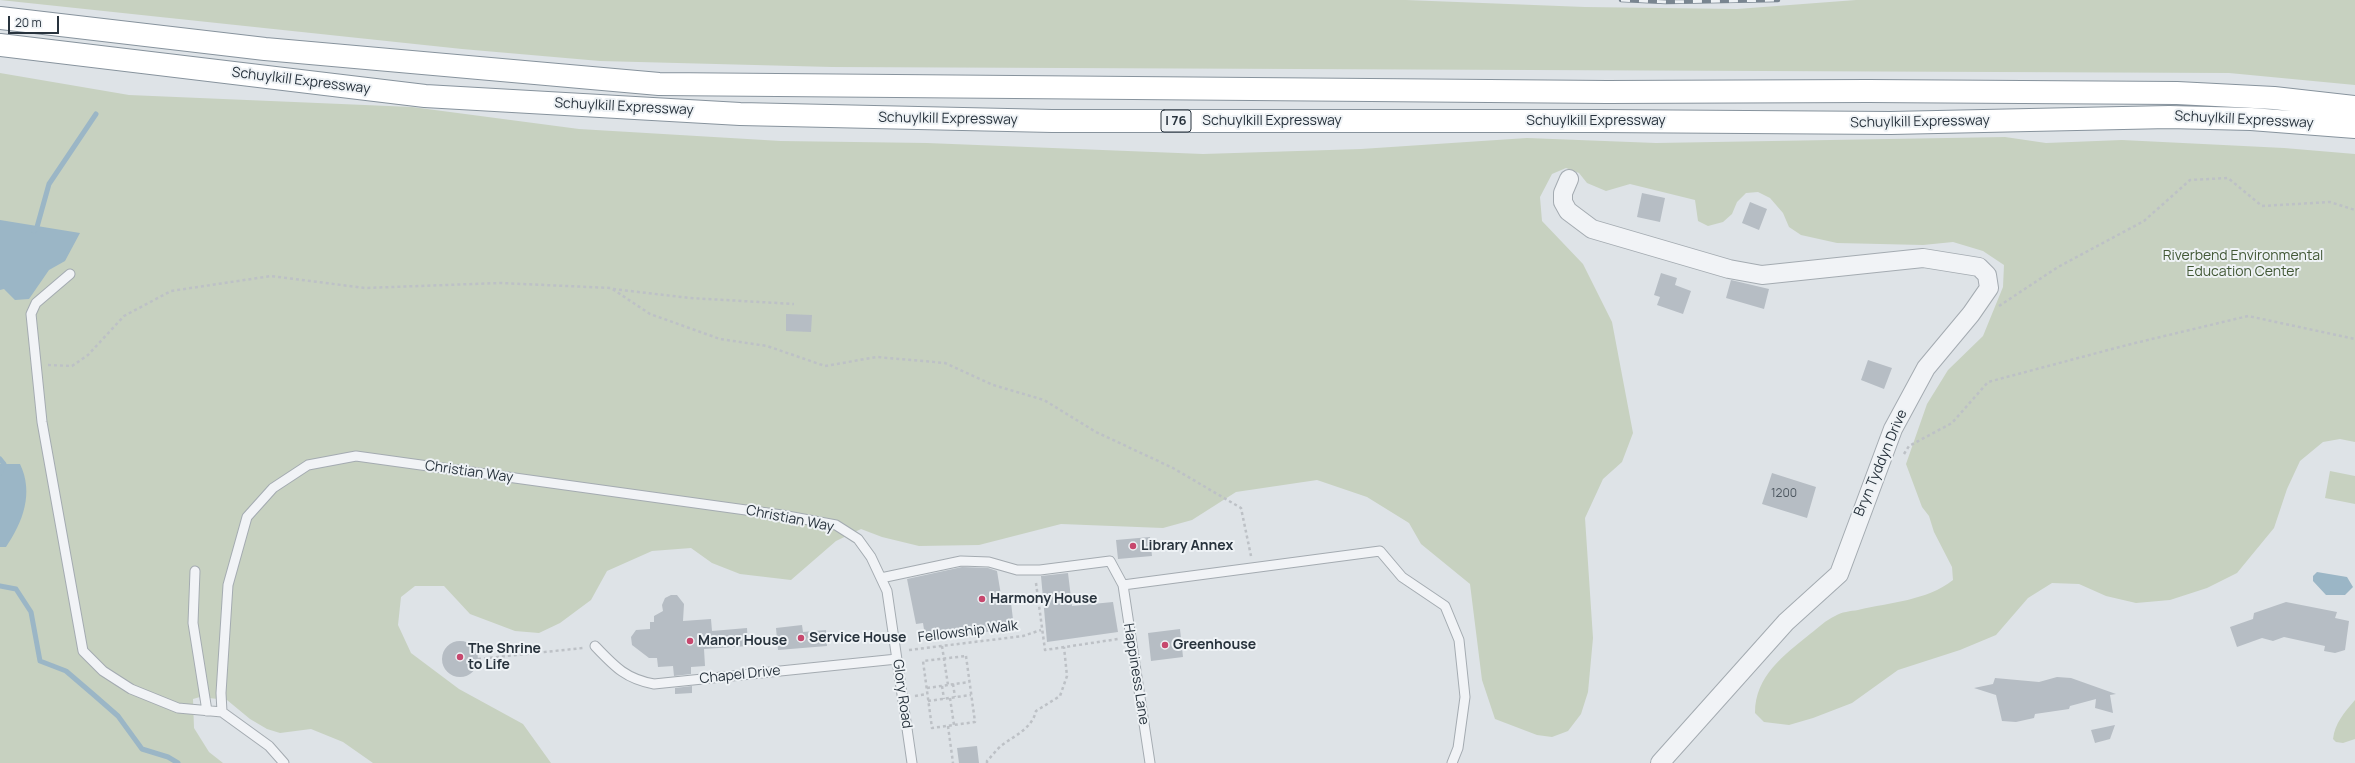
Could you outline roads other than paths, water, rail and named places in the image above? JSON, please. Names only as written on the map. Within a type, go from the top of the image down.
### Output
[{"type":"highway","name":"Schuylkill Expressway","points":[[0,18],[265,49],[659,84],[1607,92],[1876,91],[2178,93],[2274,98],[2355,107]]},
{"type":"highway","name":"Schuylkill Expressway","points":[[0,45],[426,96],[740,114],[1052,121],[1608,121],[1884,123],[2169,117],[2251,119],[2355,127]]},
{"type":"street","name":"Bryn Tyddyn Drive","points":[[1569,179],[1563,193],[1564,202],[1568,211],[1592,229],[1729,270],[1762,275],[1923,258],[1979,267],[1987,274],[1989,288],[1971,314],[1926,368],[1893,429],[1839,574],[1786,622],[1660,763]]},
{"type":"lane","points":[[70,274],[36,303],[31,314],[42,422],[83,651],[103,671],[131,689],[178,708],[222,712],[269,746],[284,763]]},
{"type":"lane","name":"Christian Way","points":[[222,712],[221,693],[228,584],[247,517],[273,488],[308,465],[356,456],[782,515],[836,525],[858,539],[871,557],[881,578]]},
{"type":"lane","points":[[1122,585],[1380,551],[1402,577],[1445,606],[1459,640],[1465,697],[1458,748],[1452,763]]},
{"type":"lane","name":"Happiness Lane","points":[[881,578],[961,561],[989,562],[1017,570],[1034,570],[1110,561],[1122,585],[1150,763]]},
{"type":"lane","points":[[195,571],[193,623],[208,711]]},
{"type":"lane","name":"Glory Road","points":[[881,578],[887,591],[912,763]]},
{"type":"lane","name":"Chapel Drive","points":[[595,646],[624,674],[638,681],[654,684],[897,655]]},
{"type":"water","points":[[0,220],[80,233],[65,261],[49,270],[29,299],[15,300],[4,289],[0,290]]},
{"type":"water","points":[[0,464],[20,464],[26,486],[25,507],[22,517],[6,547],[0,547]]},
{"type":"water","points":[[2317,572],[2347,577],[2353,587],[2345,595],[2326,595],[2313,581],[2313,576]]},
{"type":"waterway","points":[[34,231],[37,227],[49,184],[96,114]]},
{"type":"waterway","points":[[0,459],[4,464],[0,473]]},
{"type":"waterway","points":[[0,586],[16,589],[31,612],[40,661],[66,671],[94,695],[118,716],[142,749],[168,757],[178,763]]},
{"type":"railway","points":[[1621,0],[1666,2],[1778,0]]},
{"type":"place","name":"Library Annex","points":[[1133,546]]},
{"type":"place","name":"Harmony House","points":[[982,599]]},
{"type":"place","name":"Service House","points":[[801,638]]},
{"type":"place","name":"Manor House","points":[[690,641]]},
{"type":"place","name":"Greenhouse","points":[[1165,645]]},
{"type":"place","name":"The Shrine to Life","points":[[460,657]]},
{"type":"park label","name":"Riverbend Environmental Education Center","points":[[2243,264]]}]
